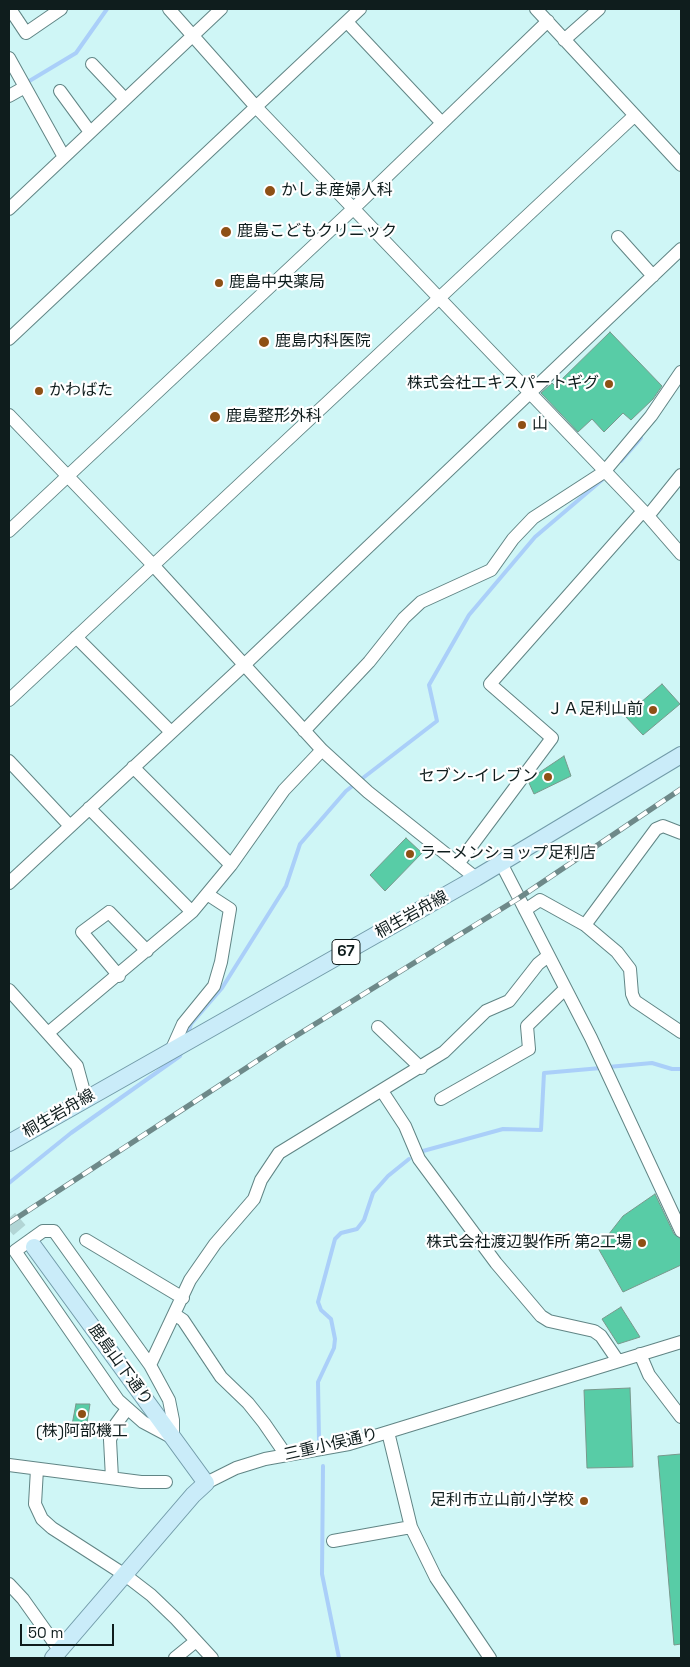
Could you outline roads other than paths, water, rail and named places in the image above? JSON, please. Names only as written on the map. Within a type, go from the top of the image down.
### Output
[{"type":"main road","name":"桐生岩舟線","points":[[9,1143],[501,864],[681,755]]},
{"type":"main road","name":"鹿島山下通り","points":[[34,1247],[206,1483]]},
{"type":"main road","name":"三重小俣通り","points":[[56,1655],[192,1495],[206,1483]]},
{"type":"street","points":[[10,9],[26,33],[62,9]]},
{"type":"street","points":[[169,9],[257,108],[645,513],[681,554]]},
{"type":"street","points":[[9,209],[221,9]]},
{"type":"street","points":[[9,339],[257,108],[360,9]]},
{"type":"street","points":[[536,9],[681,165]]},
{"type":"street","points":[[564,40],[599,9]]},
{"type":"street","points":[[9,531],[354,208],[548,21]]},
{"type":"street","points":[[347,22],[442,124]]},
{"type":"street","points":[[9,58],[64,157]]},
{"type":"street","points":[[92,64],[125,99]]},
{"type":"street","points":[[9,96],[25,87]]},
{"type":"street","points":[[60,91],[90,132]]},
{"type":"street","points":[[9,700],[634,116]]},
{"type":"street","points":[[618,237],[653,276]]},
{"type":"street","points":[[9,883],[244,665],[681,249]]},
{"type":"street","points":[[304,731],[369,662],[404,618],[421,602],[491,570],[513,539],[533,518],[604,472],[651,416],[681,372]]},
{"type":"street","points":[[9,415],[153,565],[322,750],[368,792],[476,878]]},
{"type":"street","points":[[458,864],[552,738],[490,684],[681,475]]},
{"type":"street","points":[[76,636],[171,732]]},
{"type":"street","points":[[48,1033],[119,976],[192,912],[231,864],[284,790],[322,750]]},
{"type":"street","points":[[9,761],[70,826]]},
{"type":"street","points":[[134,767],[231,864]]},
{"type":"street","points":[[89,808],[192,912]]},
{"type":"street","points":[[585,925],[656,829],[662,826],[681,833]]},
{"type":"street","points":[[501,864],[590,1038],[681,1231]]},
{"type":"street","points":[[171,1051],[183,1024],[214,986],[221,962],[230,909],[207,894]]},
{"type":"street","points":[[525,910],[540,900],[585,925],[617,952],[630,969],[632,994],[635,1001],[680,1030]]},
{"type":"street","points":[[119,976],[82,932],[109,912],[147,951]]},
{"type":"street","points":[[150,1366],[174,1314],[203,1260],[254,1199],[261,1180],[279,1153],[420,1068],[457,1042],[486,1011],[509,1000],[538,964],[548,956]]},
{"type":"street","points":[[441,1099],[530,1049],[527,1026],[553,998],[565,989]]},
{"type":"street","points":[[10,994],[77,1066],[86,1099]]},
{"type":"street","points":[[378,1026],[420,1068]]},
{"type":"street","points":[[382,1091],[405,1126],[419,1160],[496,1262],[541,1316],[549,1321],[594,1331],[602,1336],[618,1361]]},
{"type":"street","points":[[43,1231],[54,1231],[150,1366],[168,1400],[173,1420],[172,1438],[143,1422],[118,1400],[15,1251],[43,1231]]},
{"type":"street","points":[[86,1240],[183,1298]]},
{"type":"street","points":[[174,1314],[183,1320],[221,1377],[248,1403],[286,1455]]},
{"type":"street","name":"三重小俣通り","points":[[206,1483],[236,1468],[265,1459],[349,1444],[681,1342]]},
{"type":"street","points":[[640,1354],[650,1374],[681,1417]]},
{"type":"street","points":[[112,1478],[110,1440],[116,1424],[127,1409]]},
{"type":"street","points":[[388,1432],[411,1527],[436,1578],[490,1658]]},
{"type":"street","points":[[9,1466],[166,1482]]},
{"type":"street","points":[[37,1469],[35,1504],[42,1518],[52,1528],[124,1575],[176,1618],[212,1658]]},
{"type":"street","points":[[333,1541],[411,1527]]},
{"type":"street","points":[[9,1584],[24,1599],[56,1655]]},
{"type":"street","points":[[175,1658],[196,1641]]},
{"type":"waterway","points":[[26,83],[76,53],[107,9]]},
{"type":"waterway","points":[[621,461],[641,438]]},
{"type":"waterway","points":[[187,1036],[191,1024],[222,988],[286,886],[300,844],[346,791],[437,721],[429,685],[469,615],[535,537],[602,480]]},
{"type":"waterway","points":[[9,1183],[71,1133],[180,1056],[182,1050]]},
{"type":"waterway","points":[[608,1067],[652,1063],[672,1069],[681,1069]]},
{"type":"waterway","points":[[423,1151],[503,1129],[541,1130],[544,1073],[601,1068]]},
{"type":"waterway","points":[[319,1440],[318,1382],[334,1348],[335,1339],[331,1319],[321,1310],[318,1302],[335,1239],[341,1233],[357,1229],[364,1220],[373,1193],[388,1176],[409,1159]]},
{"type":"waterway","points":[[323,1466],[322,1574],[339,1658]]},
{"type":"tunnel","points":[[9,1218],[34,1247]]},
{"type":"railway","points":[[9,1223],[286,1042],[519,898],[681,789]]},
{"type":"place","name":"かしま産婦人科","points":[[270,191]]},
{"type":"place","name":"鹿島こどもクリニック","points":[[226,232]]},
{"type":"place","name":"鹿島中央薬局","points":[[219,283]]},
{"type":"place","name":"鹿島内科医院","points":[[264,342]]},
{"type":"place","name":"株式会社エキスパートギグ","points":[[609,384]]},
{"type":"place","name":"かわばた","points":[[39,391]]},
{"type":"place","name":"鹿島整形外科","points":[[215,417]]},
{"type":"place","name":"山","points":[[522,425]]},
{"type":"place","name":"ＪＡ足利山前","points":[[653,710]]},
{"type":"place","name":"セブン-イレブン","points":[[548,777]]},
{"type":"place","name":"ラーメンショップ足利店","points":[[410,854]]},
{"type":"place","name":"株式会社渡辺製作所 第2工場","points":[[642,1243]]},
{"type":"place","name":"(株)阿部機工","points":[[82,1414]]},
{"type":"place","name":"足利市立山前小学校","points":[[584,1501]]}]
